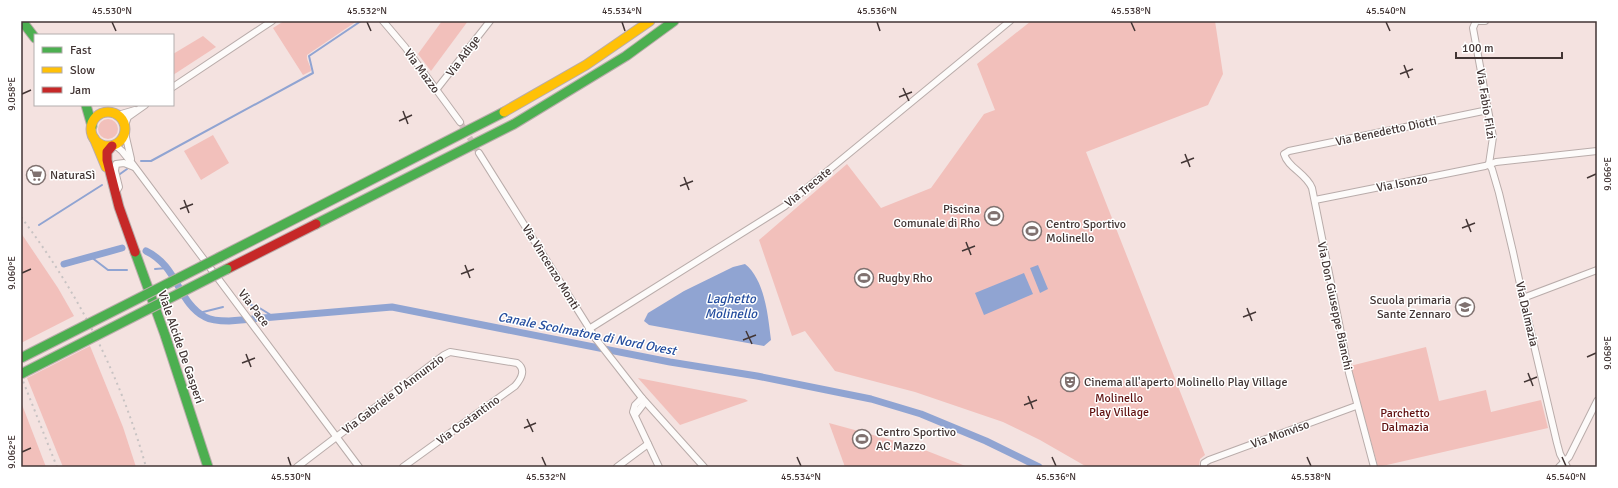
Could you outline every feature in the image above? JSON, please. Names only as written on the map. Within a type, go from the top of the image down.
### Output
[{"type":"main road","points":[[22,21],[34,37]]},
{"type":"main road","points":[[21,358],[445,143],[530,98],[606,52],[650,21]]},
{"type":"main road","points":[[21,374],[514,124],[563,96],[626,56],[674,21]]},
{"type":"main road","points":[[87,106],[93,137],[102,144],[114,145],[123,138],[125,129],[118,115],[90,106]]},
{"type":"main road","points":[[92,126],[97,116],[108,112]]},
{"type":"main road","name":"Viale Alcide De Gasperi","points":[[93,137],[103,161],[109,170]]},
{"type":"main road","name":"Viale Alcide De Gasperi","points":[[114,145],[109,149],[107,154],[109,170],[119,207],[130,234],[208,467]]},
{"type":"street","points":[[174,86],[272,21]]},
{"type":"street","name":"Via Mazzo","points":[[382,21],[405,47],[460,122]]},
{"type":"street","name":"Via Adige","points":[[436,90],[490,21]]},
{"type":"street","name":"Via Trecate","points":[[589,329],[784,206],[1010,21]]},
{"type":"street","points":[[1478,21],[1485,21]]},
{"type":"street","name":"Via Fabio Filzi","points":[[1478,21],[1473,28],[1493,137],[1489,164]]},
{"type":"street","points":[[118,115],[142,106]]},
{"type":"street","points":[[125,129],[128,118],[142,106]]},
{"type":"street","name":"Via Benedetto Diotti","points":[[1284,153],[1488,110]]},
{"type":"street","name":"Via Pace","points":[[125,129],[133,165]]},
{"type":"street","name":"Via Pace","points":[[114,145],[122,151],[133,165],[359,467]]},
{"type":"street","name":"Via Isonzo","points":[[1315,200],[1509,160],[1597,151]]},
{"type":"street","name":"Via Vincenzo Monti","points":[[479,153],[596,339],[644,400],[704,467]]},
{"type":"street","name":"Via Don Giuseppe Bianchi","points":[[1284,153],[1285,158],[1310,183],[1315,200],[1321,239],[1356,406],[1374,467]]},
{"type":"street","points":[[115,189],[119,187],[115,171],[116,164],[124,163],[133,165]]},
{"type":"street","name":"Via Dalmazia","points":[[1489,164],[1492,169],[1505,216],[1557,443],[1560,454],[1566,465]]},
{"type":"street","points":[[1523,298],[1597,270]]},
{"type":"street","name":"Via Gabriele D'Annunzio","points":[[297,467],[444,355],[450,352],[517,363],[522,366]]},
{"type":"street","name":"Via Costantino","points":[[403,467],[515,386],[520,381],[523,370],[522,366]]},
{"type":"street","points":[[644,400],[635,405],[633,409],[634,415],[659,467]]},
{"type":"street","points":[[1559,467],[1566,465],[1597,401]]},
{"type":"street","name":"Via Monviso","points":[[1204,465],[1209,460],[1356,406]]},
{"type":"street","points":[[617,467],[648,444]]},
{"type":"green space","points":[[284,21],[357,21],[307,55],[311,71],[303,75],[273,28]]},
{"type":"green space","points":[[442,21],[468,21],[431,71],[418,54]]},
{"type":"green space","name":"Molinello Play Village","points":[[1031,21],[1215,21],[1223,74],[1208,105],[1086,152],[1205,455],[1200,459],[1199,467],[1087,467],[1040,440],[1003,422],[915,392],[835,371],[805,331],[792,336],[759,240],[847,164],[881,208],[931,188],[984,114],[995,110],[977,64]]},
{"type":"green space","points":[[203,36],[216,47],[174,74],[174,53]]},
{"type":"green space","points":[[104,119],[112,119],[118,125],[118,133],[112,139],[104,139],[98,133],[98,125]]},
{"type":"green space","points":[[213,135],[229,163],[201,180],[184,151]]},
{"type":"green space","points":[[21,233],[58,288],[74,316],[21,343]]},
{"type":"green space","points":[[90,346],[123,427],[136,467],[63,467],[27,378]]},
{"type":"green space","name":"Parchetto Dalmazia","points":[[1426,347],[1439,401],[1486,390],[1491,412],[1541,400],[1548,428],[1378,467],[1350,366]]},
{"type":"green space","points":[[638,378],[745,399],[748,401],[680,425]]},
{"type":"green space","points":[[21,402],[46,467],[21,467]]},
{"type":"green space","name":"Centro Sportivo AC Mazzo","points":[[829,423],[917,447],[968,467],[845,467]]},
{"type":"water","name":"Laghetto Molinello","points":[[745,264],[757,279],[764,299],[771,340],[764,346],[649,325],[644,321],[648,313],[684,291],[733,267]]},
{"type":"water","points":[[1038,265],[1048,289],[1040,293],[1030,268]]},
{"type":"water","points":[[1024,273],[1033,294],[984,315],[975,293]]},
{"type":"waterway","points":[[141,161],[151,161],[313,73],[309,56],[361,21]]},
{"type":"waterway","points":[[120,174],[127,169]]},
{"type":"waterway","points":[[39,225],[102,185]]},
{"type":"waterway","name":"Canale Scolmatore di Nord Ovest","points":[[64,264],[122,248]]},
{"type":"waterway","name":"Canale Scolmatore di Nord Ovest","points":[[146,251],[157,258],[165,266],[189,303],[196,311],[211,319],[229,321],[392,307],[670,362],[757,376],[871,399],[921,414],[986,441],[1039,467]]},
{"type":"waterway","points":[[91,257],[108,270],[127,270]]},
{"type":"waterway","points":[[155,269],[168,268]]},
{"type":"waterway","points":[[251,305],[258,307],[274,317]]},
{"type":"waterway","points":[[199,313],[223,307]]},
{"type":"tunnel","points":[[460,122],[479,153]]},
{"type":"railway","points":[[21,217],[61,275],[96,336],[124,401],[136,433],[146,467]]},
{"type":"railway","points":[[21,376],[57,467]]},
{"type":"traffic: fast","points":[[22,21],[34,37]]},
{"type":"traffic: fast","points":[[316,224],[514,124],[626,56],[674,21]]},
{"type":"traffic: fast","points":[[86,106],[92,126]]},
{"type":"traffic: fast","points":[[220,257],[504,112]]},
{"type":"traffic: fast","points":[[135,252],[165,335],[208,467]]},
{"type":"traffic: fast","points":[[21,358],[220,257]]},
{"type":"traffic: fast","points":[[21,374],[227,269]]},
{"type":"traffic: slow","points":[[504,112],[586,65],[650,21]]},
{"type":"traffic: slow","points":[[105,112],[111,112],[120,117],[124,123],[125,129],[124,135],[120,141],[111,146],[105,146],[96,141],[91,132],[91,126],[96,117],[105,112]]},
{"type":"traffic: slow","points":[[94,138],[106,167]]},
{"type":"traffic: jam","points":[[112,146],[107,152],[107,160],[119,207],[135,252]]},
{"type":"traffic: jam","points":[[227,269],[316,224]]},
{"type":"place","name":"NaturaSì","points":[[36,175]]},
{"type":"place","name":"Piscina Comunale di Rho","points":[[994,216]]},
{"type":"place","name":"Centro Sportivo Molinello","points":[[1032,231]]},
{"type":"place","name":"Rugby Rho","points":[[864,278]]},
{"type":"place","name":"Scuola primaria Sante Zennaro","points":[[1465,307]]},
{"type":"place","name":"Cinema all'aperto Molinello Play Village","points":[[1070,382]]},
{"type":"place","name":"Centro Sportivo AC Mazzo","points":[[862,439]]}]
